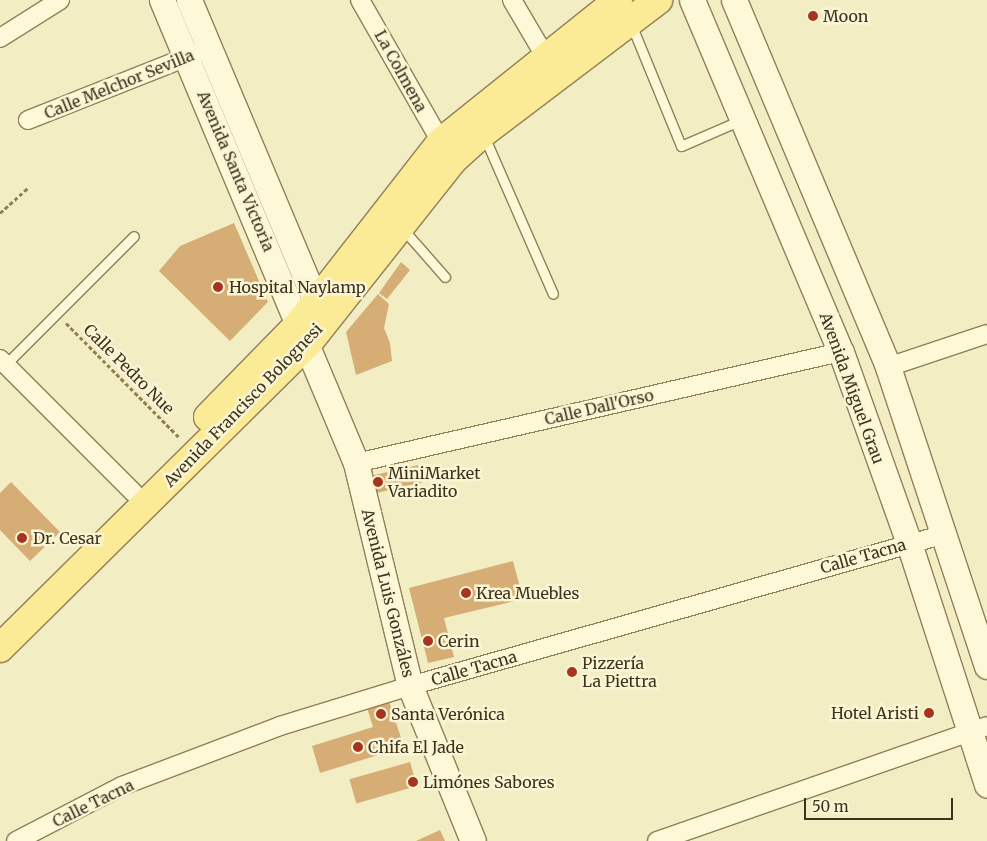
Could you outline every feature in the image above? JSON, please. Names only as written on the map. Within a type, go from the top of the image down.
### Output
[{"type":"main road","name":"Avenida Santa Victoria","points":[[162,0],[198,52],[312,322]]},
{"type":"main road","name":"Avenida Santa Victoria","points":[[189,0],[198,52]]},
{"type":"main road","name":"Avenida Francisco Bolognesi","points":[[0,648],[312,322],[393,219],[441,142],[545,56],[624,11],[658,0]]},
{"type":"main road","name":"Avenida Miguel Grau","points":[[692,0],[744,118],[841,352],[909,543],[979,729],[987,785]]},
{"type":"main road","points":[[734,0],[888,367],[945,534],[987,666]]},
{"type":"main road","name":"Avenida Francisco Bolognesi","points":[[393,219],[454,159],[624,11]]},
{"type":"main road","name":"Avenida Francisco Bolognesi","points":[[0,621],[134,493],[184,442],[312,322]]},
{"type":"main road","name":"Avenida Luis Gonzáles","points":[[312,322],[356,463],[410,686],[473,841]]},
{"type":"street","points":[[0,38],[60,0]]},
{"type":"street","name":"La Colmena","points":[[360,0],[441,142]]},
{"type":"street","points":[[512,0],[545,56]]},
{"type":"street","name":"Calle Melchor Sevilla","points":[[28,120],[198,52]]},
{"type":"street","points":[[888,367],[987,334]]},
{"type":"street","name":"Calle Dall'Orso","points":[[356,463],[841,352]]},
{"type":"street","points":[[3,362],[134,493]]},
{"type":"street","name":"Calle Tacna","points":[[16,841],[122,786],[280,726],[410,686],[945,534]]},
{"type":"street","points":[[657,841],[979,729]]},
{"type":"lane","points":[[624,11],[681,146],[744,118]]},
{"type":"lane","points":[[483,133],[553,294]]},
{"type":"lane","points":[[393,219],[446,276]]},
{"type":"lane","points":[[3,362],[57,314],[134,236]]},
{"type":"path","points":[[0,213],[28,188]]},
{"type":"path","name":"Calle Pedro Nue","points":[[57,314],[184,442]]},
{"type":"building","name":"Hospital Naylamp","points":[[234,223],[268,302],[230,341],[159,271],[180,246]]},
{"type":"building","points":[[401,262],[410,270],[387,299],[379,293]]},
{"type":"building","points":[[378,294],[389,304],[384,328],[390,343],[392,361],[356,375],[346,332]]},
{"type":"building","points":[[418,465],[422,483],[375,493],[371,476]]},
{"type":"building","points":[[11,482],[60,532],[30,561],[0,530],[0,493]]},
{"type":"building","name":"Krea Muebles","points":[[513,561],[523,599],[444,618],[454,657],[428,663],[409,588]]},
{"type":"building","name":"Chifa El Jade","points":[[389,701],[404,747],[320,773],[312,746],[373,727],[367,708]]},
{"type":"building","points":[[410,762],[417,786],[356,803],[349,779]]},
{"type":"building","points":[[440,830],[445,841],[416,841]]},
{"type":"place","name":"Moon","points":[[813,16]]},
{"type":"place","name":"Hospital Naylamp","points":[[218,287]]},
{"type":"place","name":"MiniMarket Variadito","points":[[378,482]]},
{"type":"place","name":"Dr. Cesar","points":[[22,538]]},
{"type":"place","name":"Krea Muebles","points":[[466,593]]},
{"type":"place","name":"Cerin","points":[[428,641]]},
{"type":"place","name":"Pizzería La Piettra","points":[[572,672]]},
{"type":"place","name":"Hotel Aristi","points":[[929,713]]},
{"type":"place","name":"Santa Verónica","points":[[381,714]]},
{"type":"place","name":"Chifa El Jade","points":[[358,747]]},
{"type":"place","name":"Limónes Sabores","points":[[413,782]]}]
